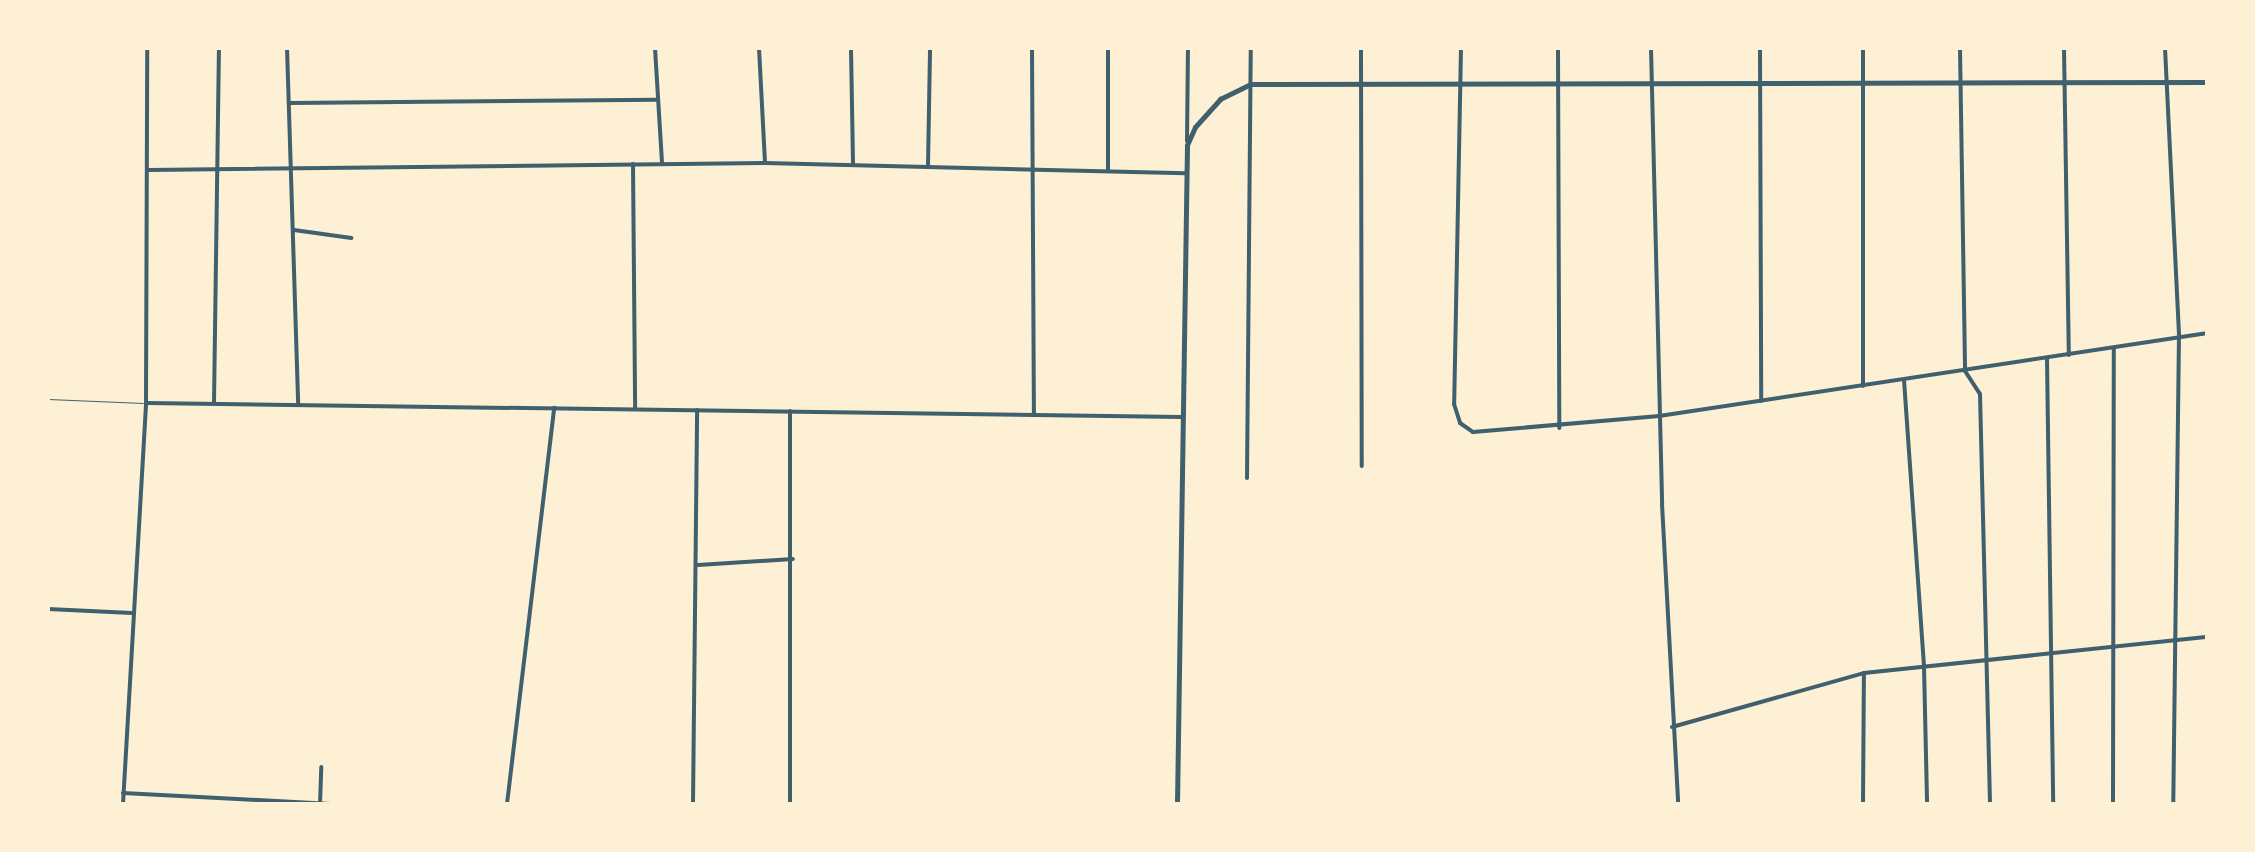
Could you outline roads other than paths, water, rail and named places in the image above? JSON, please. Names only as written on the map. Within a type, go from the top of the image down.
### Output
[{"type":"street","points":[[122,804],[146,403],[147,48]]},
{"type":"street","points":[[214,404],[219,48]]},
{"type":"street","points":[[286,48],[298,405]]},
{"type":"street","points":[[655,48],[662,164]]},
{"type":"street","points":[[759,48],[765,163]]},
{"type":"street","points":[[851,48],[853,164]]},
{"type":"street","points":[[928,166],[930,48]]},
{"type":"street","points":[[1032,48],[1034,415]]},
{"type":"street","points":[[1108,48],[1108,171]]},
{"type":"street","points":[[1177,804],[1188,48]]},
{"type":"street","points":[[1247,478],[1252,48]]},
{"type":"street","points":[[1361,48],[1362,466]]},
{"type":"street","points":[[1461,48],[1454,404],[1460,423],[1474,432],[1559,428],[1660,416],[2208,332]]},
{"type":"street","points":[[1558,48],[1559,428]]},
{"type":"street","points":[[1651,48],[1660,416],[1676,691],[1672,727],[1678,804]]},
{"type":"street","points":[[1760,48],[1762,401]]},
{"type":"street","points":[[1863,48],[1863,386]]},
{"type":"street","points":[[1960,48],[1965,371],[1980,394],[1990,804]]},
{"type":"street","points":[[2064,48],[2069,356]]},
{"type":"street","points":[[2165,48],[2180,334],[2173,804]]},
{"type":"street","points":[[1188,146],[1194,127],[1220,99],[1252,84],[2208,82]]},
{"type":"street","points":[[289,103],[658,100]]},
{"type":"street","points":[[149,170],[765,163],[1186,173]]},
{"type":"street","points":[[632,164],[635,410]]},
{"type":"street","points":[[294,230],[351,238]]},
{"type":"street","points":[[2113,804],[2114,349]]},
{"type":"street","points":[[2047,359],[2053,804]]},
{"type":"street","points":[[1904,380],[1924,667],[1927,804]]},
{"type":"street","points":[[146,403],[1184,417]]},
{"type":"street","points":[[507,804],[554,408]]},
{"type":"street","points":[[693,804],[697,410]]},
{"type":"street","points":[[790,412],[790,804]]},
{"type":"street","points":[[696,565],[793,559]]},
{"type":"street","points":[[48,609],[132,613]]},
{"type":"street","points":[[1672,727],[1864,673],[2208,637]]},
{"type":"street","points":[[1863,804],[1864,673]]},
{"type":"street","points":[[320,804],[321,767]]},
{"type":"street","points":[[123,793],[215,801],[336,804]]},
{"type":"lane","points":[[48,399],[146,403]]}]
